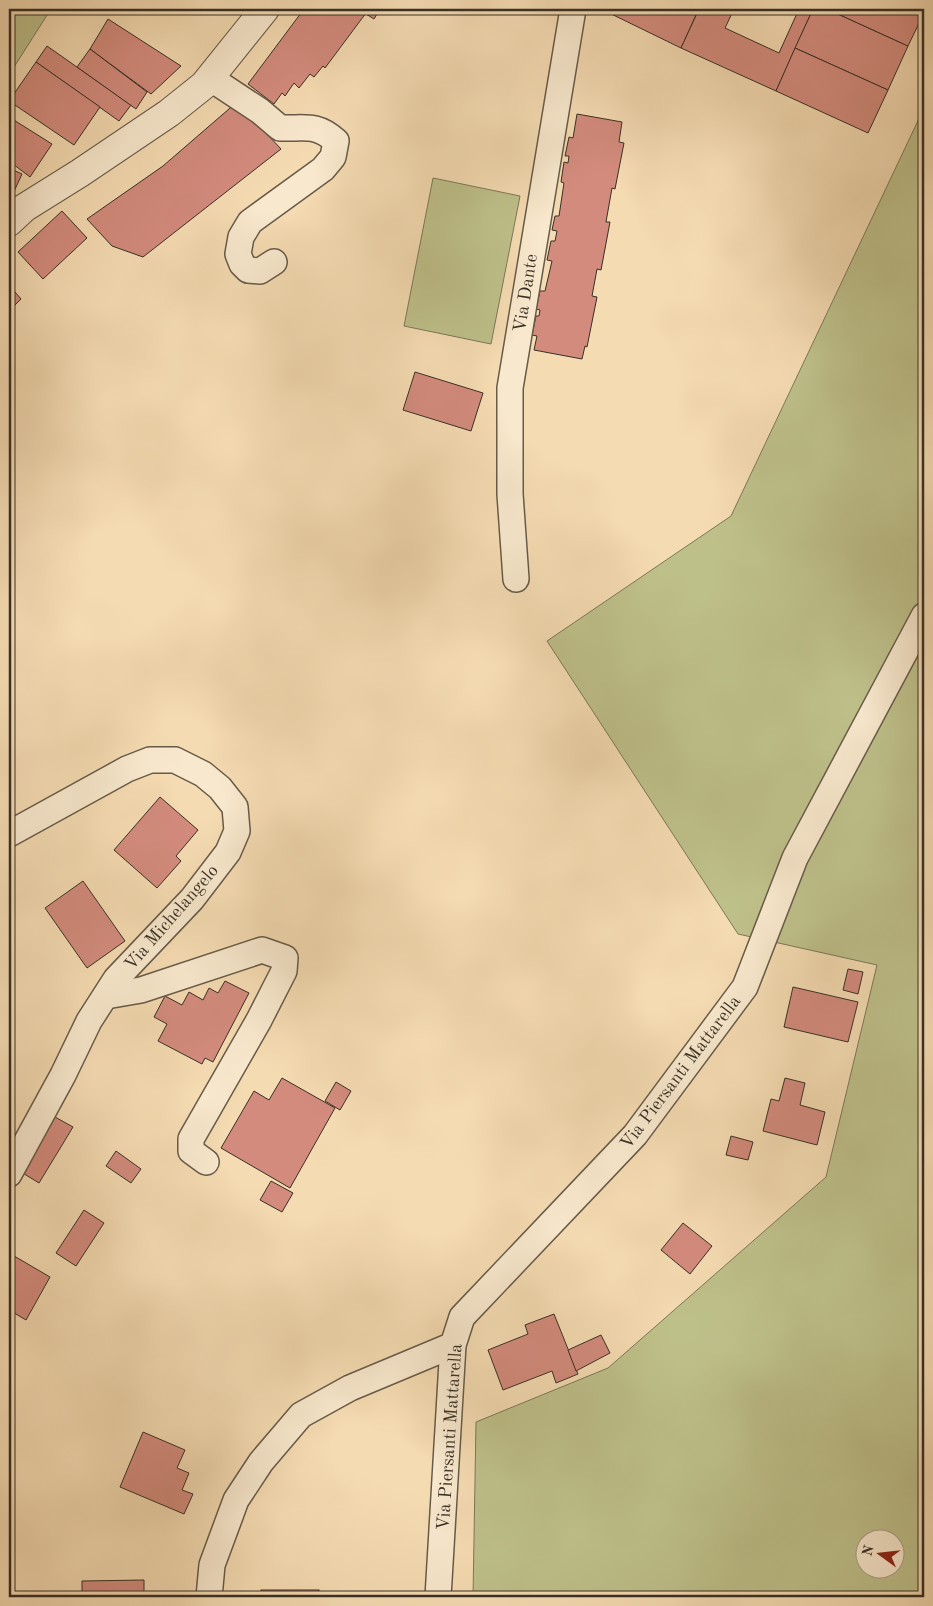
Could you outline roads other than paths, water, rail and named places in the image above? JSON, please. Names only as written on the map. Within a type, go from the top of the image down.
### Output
[{"type":"street","points":[[9,222],[24,208],[169,113],[204,85],[265,9]]},
{"type":"street","name":"Via Dante","points":[[516,579],[510,494],[510,388],[573,9]]},
{"type":"street","points":[[210,78],[260,111],[280,128],[313,127],[326,132],[336,141],[333,157],[323,169],[250,222],[241,238],[238,254],[242,264],[248,270],[260,272],[274,262]]},
{"type":"street","name":"Via Piersanti Mattarella","points":[[438,1597],[453,1345],[462,1317],[635,1135],[745,987],[795,858],[924,616]]},
{"type":"street","name":"Via Michelangelo","points":[[9,834],[127,769],[150,760],[175,760],[204,774],[220,788],[235,807],[237,831],[228,852],[192,898],[116,979],[89,1022],[63,1075],[9,1174]]},
{"type":"street","points":[[106,996],[141,990],[262,950],[285,958],[284,971],[259,1020],[191,1139],[191,1151],[206,1162]]},
{"type":"street","points":[[209,1597],[212,1565],[236,1500],[262,1462],[301,1416],[350,1388],[453,1345]]}]
